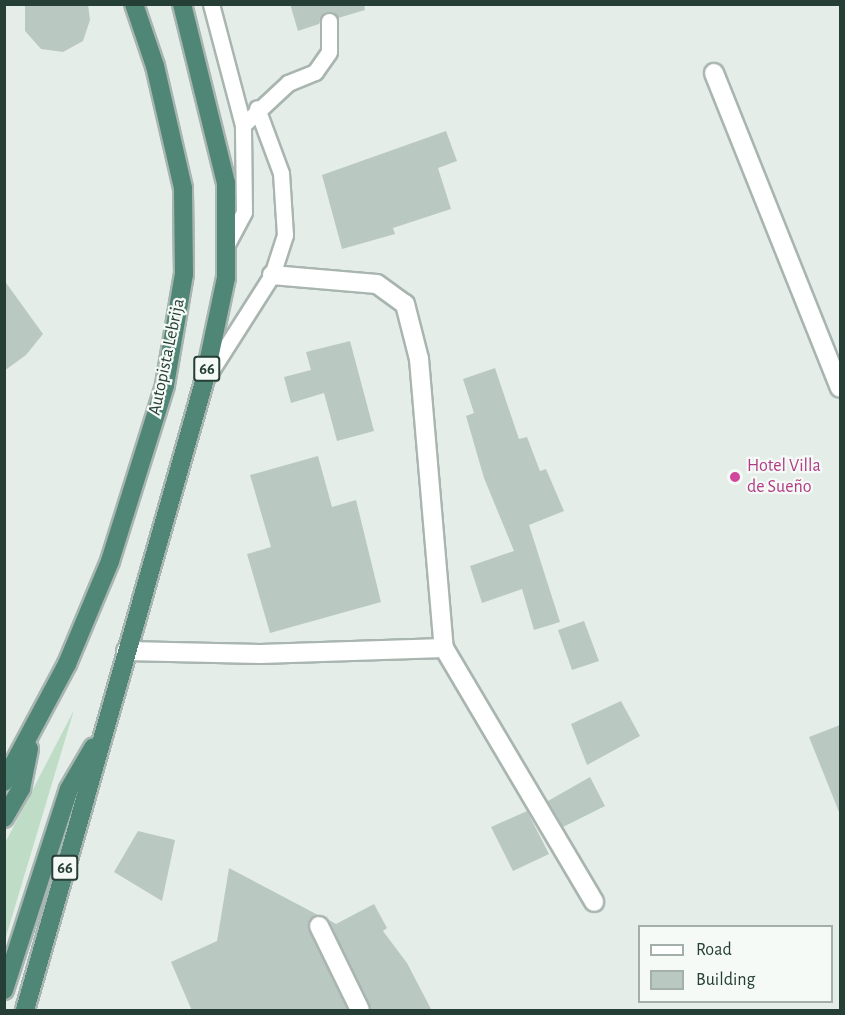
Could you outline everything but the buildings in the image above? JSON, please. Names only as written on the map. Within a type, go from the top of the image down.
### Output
[{"type":"highway","name":"Autopista Lebrija","points":[[32,729],[67,664],[110,561],[165,385],[184,274],[183,188],[156,66],[134,4]]},
{"type":"highway","name":"66","points":[[25,1011],[204,382],[226,278],[226,183],[182,4]]},
{"type":"highway","points":[[4,990],[69,789],[106,726]]},
{"type":"highway","name":"66","points":[[4,782],[32,729]]},
{"type":"highway","points":[[4,818],[21,789],[32,729]]},
{"type":"street","points":[[714,73],[840,388]]},
{"type":"street","points":[[272,275],[377,284],[397,296],[410,315],[418,359],[444,648],[594,902]]},
{"type":"street","points":[[126,651],[260,654],[444,648]]},
{"type":"street","points":[[319,926],[360,1011]]},
{"type":"lane","points":[[211,4],[243,125],[244,212],[226,246]]},
{"type":"lane","points":[[243,125],[257,108],[288,83],[315,72],[329,52],[328,21]]},
{"type":"lane","points":[[204,382],[272,275],[285,235],[281,173],[257,108]]},
{"type":"green space","points":[[74,710],[5,940],[5,843]]},
{"type":"place","name":"Hotel Villa de Sueño","points":[[735,477]]}]
